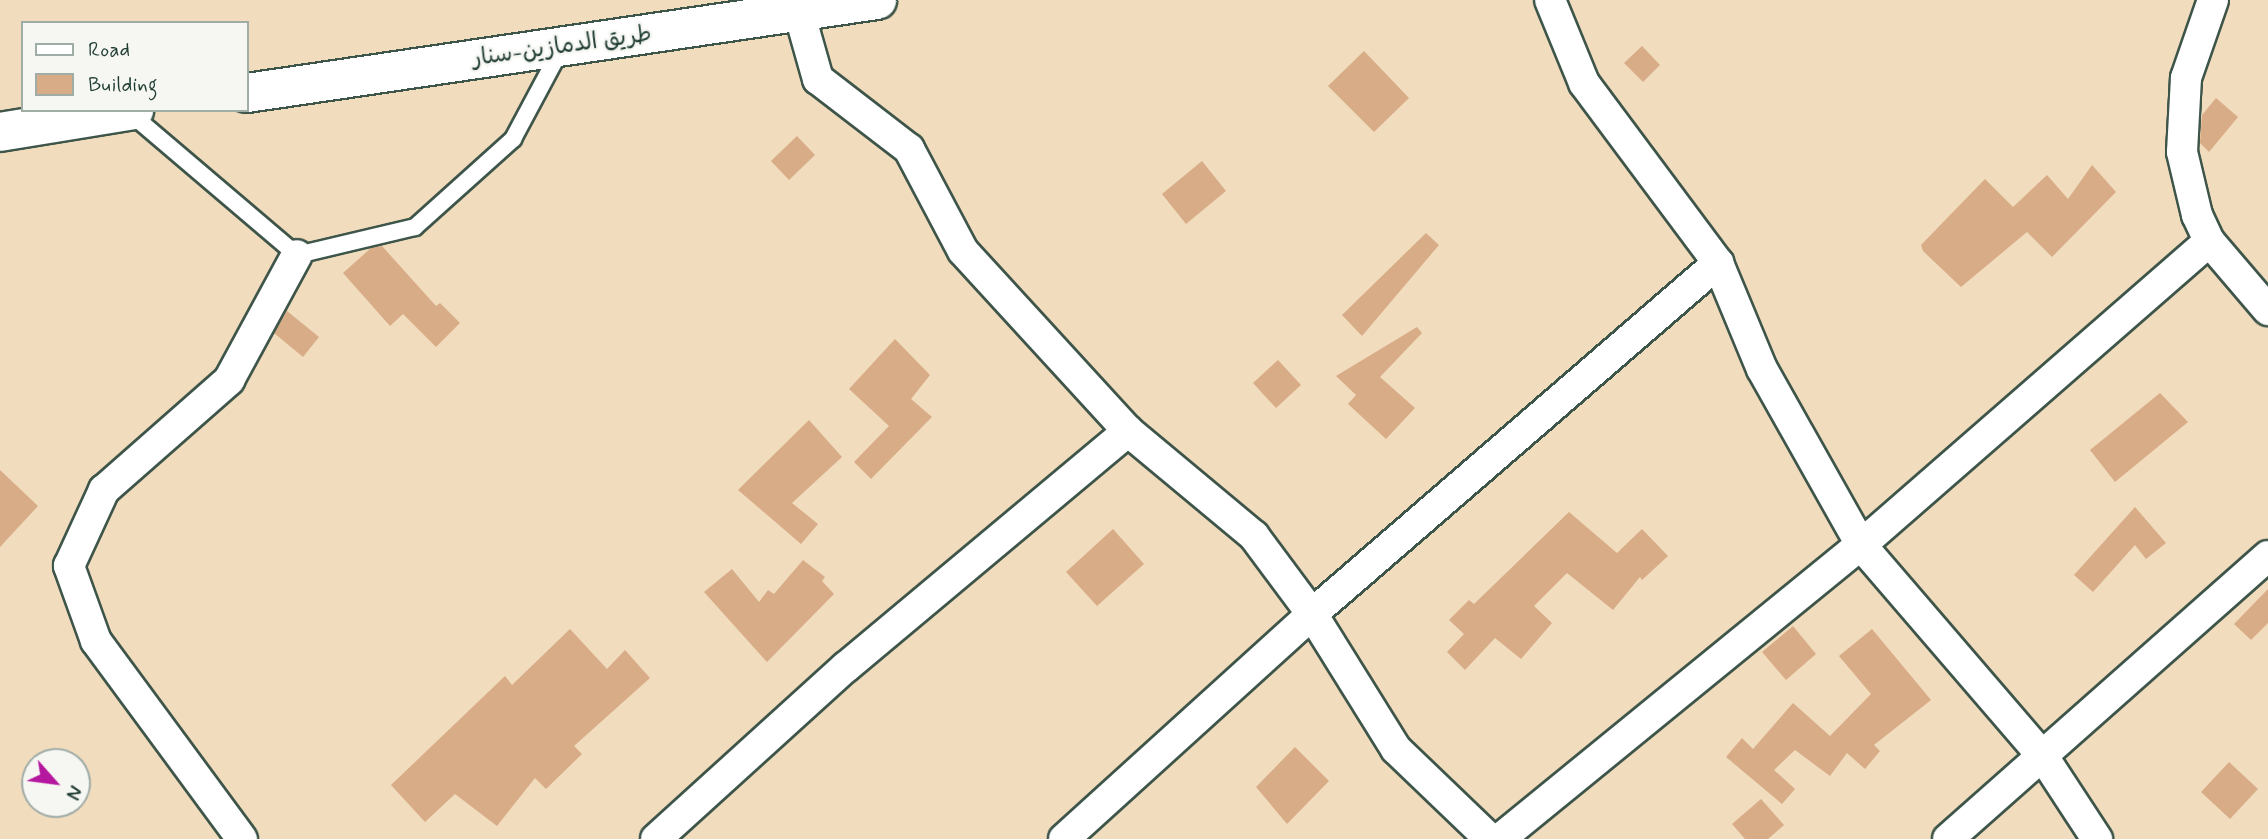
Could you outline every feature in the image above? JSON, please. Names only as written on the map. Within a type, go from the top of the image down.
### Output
[{"type":"highway","name":"طريق الدمازين-سنار","points":[[248,93],[877,0]]},
{"type":"highway","points":[[2,134],[123,112]]},
{"type":"street","points":[[1550,0],[1584,83],[1718,263],[1762,369],[1861,545],[2044,758],[2097,839]]},
{"type":"street","points":[[2213,0],[2186,78],[2182,152],[2197,215],[2209,241],[2268,310]]},
{"type":"street","points":[[799,12],[818,79],[909,149],[963,251],[1128,431],[1254,536],[1312,614],[1396,749],[1490,839]]},
{"type":"street","points":[[1500,839],[1861,545],[2209,241]]},
{"type":"street","points":[[242,839],[96,641],[69,566],[104,489],[229,380],[297,254]]},
{"type":"street","points":[[1064,839],[1312,614],[1718,263]]},
{"type":"street","points":[[656,839],[846,667],[1128,431]]},
{"type":"street","points":[[1948,839],[2044,758],[2268,556]]},
{"type":"lane","points":[[129,112],[297,254],[415,227],[513,139],[562,47]]},
{"type":"building","points":[[1642,46],[1660,65],[1643,82],[1624,63]]},
{"type":"building","points":[[1364,51],[1409,98],[1374,132],[1328,86]]},
{"type":"building","points":[[2216,98],[2238,117],[2209,152],[2200,143],[2202,115]]},
{"type":"building","points":[[797,136],[815,155],[789,180],[771,161]]},
{"type":"building","points":[[1202,161],[1226,191],[1186,224],[1162,194]]},
{"type":"building","points":[[2092,165],[2116,192],[2052,257],[2027,232],[1961,287],[1923,251],[1921,245],[1985,179],[2013,207],[2047,175],[2068,199]]},
{"type":"building","points":[[1426,233],[1439,245],[1362,336],[1342,315]]},
{"type":"building","points":[[382,246],[436,306],[440,303],[460,323],[436,347],[403,314],[390,326],[343,273],[371,248]]},
{"type":"building","points":[[287,311],[319,337],[303,357],[274,333]]},
{"type":"building","points":[[1417,327],[1422,333],[1380,377],[1415,408],[1386,439],[1348,404],[1356,395],[1336,376]]},
{"type":"building","points":[[895,339],[930,375],[911,399],[932,417],[871,479],[854,462],[889,426],[849,389]]},
{"type":"building","points":[[1278,360],[1301,385],[1276,408],[1253,383]]},
{"type":"building","points":[[2160,393],[2188,422],[2115,482],[2090,450]]},
{"type":"building","points":[[809,420],[842,457],[792,503],[818,524],[801,544],[738,490]]},
{"type":"building","points":[[0,470],[38,506],[0,547]]},
{"type":"building","points":[[2135,507],[2166,543],[2146,559],[2135,545],[2093,592],[2074,575]]},
{"type":"building","points":[[1569,512],[1617,553],[1642,529],[1668,556],[1642,580],[1640,577],[1613,610],[1567,573],[1534,606],[1552,623],[1521,659],[1495,638],[1465,670],[1447,652],[1464,634],[1449,620],[1469,600],[1474,604]]},
{"type":"building","points":[[1113,529],[1144,564],[1097,606],[1066,572]]},
{"type":"building","points":[[803,560],[825,577],[822,581],[834,594],[767,662],[704,592],[732,569],[759,602],[768,590],[774,594]]},
{"type":"building","points":[[2268,589],[2268,623],[2251,640],[2234,624]]},
{"type":"building","points":[[1793,626],[1816,654],[1786,680],[1762,652]]},
{"type":"building","points":[[570,629],[607,669],[625,650],[650,678],[574,746],[582,754],[546,789],[535,778],[497,826],[455,794],[425,822],[391,785],[505,676],[512,685]]},
{"type":"building","points":[[1872,629],[1931,700],[1874,745],[1880,751],[1865,769],[1847,753],[1830,776],[1795,750],[1774,770],[1795,789],[1782,804],[1726,757],[1742,738],[1753,749],[1793,703],[1830,736],[1871,694],[1839,656]]},
{"type":"building","points":[[1295,747],[1329,781],[1287,824],[1256,787]]},
{"type":"building","points":[[2229,762],[2258,789],[2230,819],[2201,792]]},
{"type":"building","points":[[1761,799],[1784,825],[1768,839],[1745,839],[1732,824]]}]
